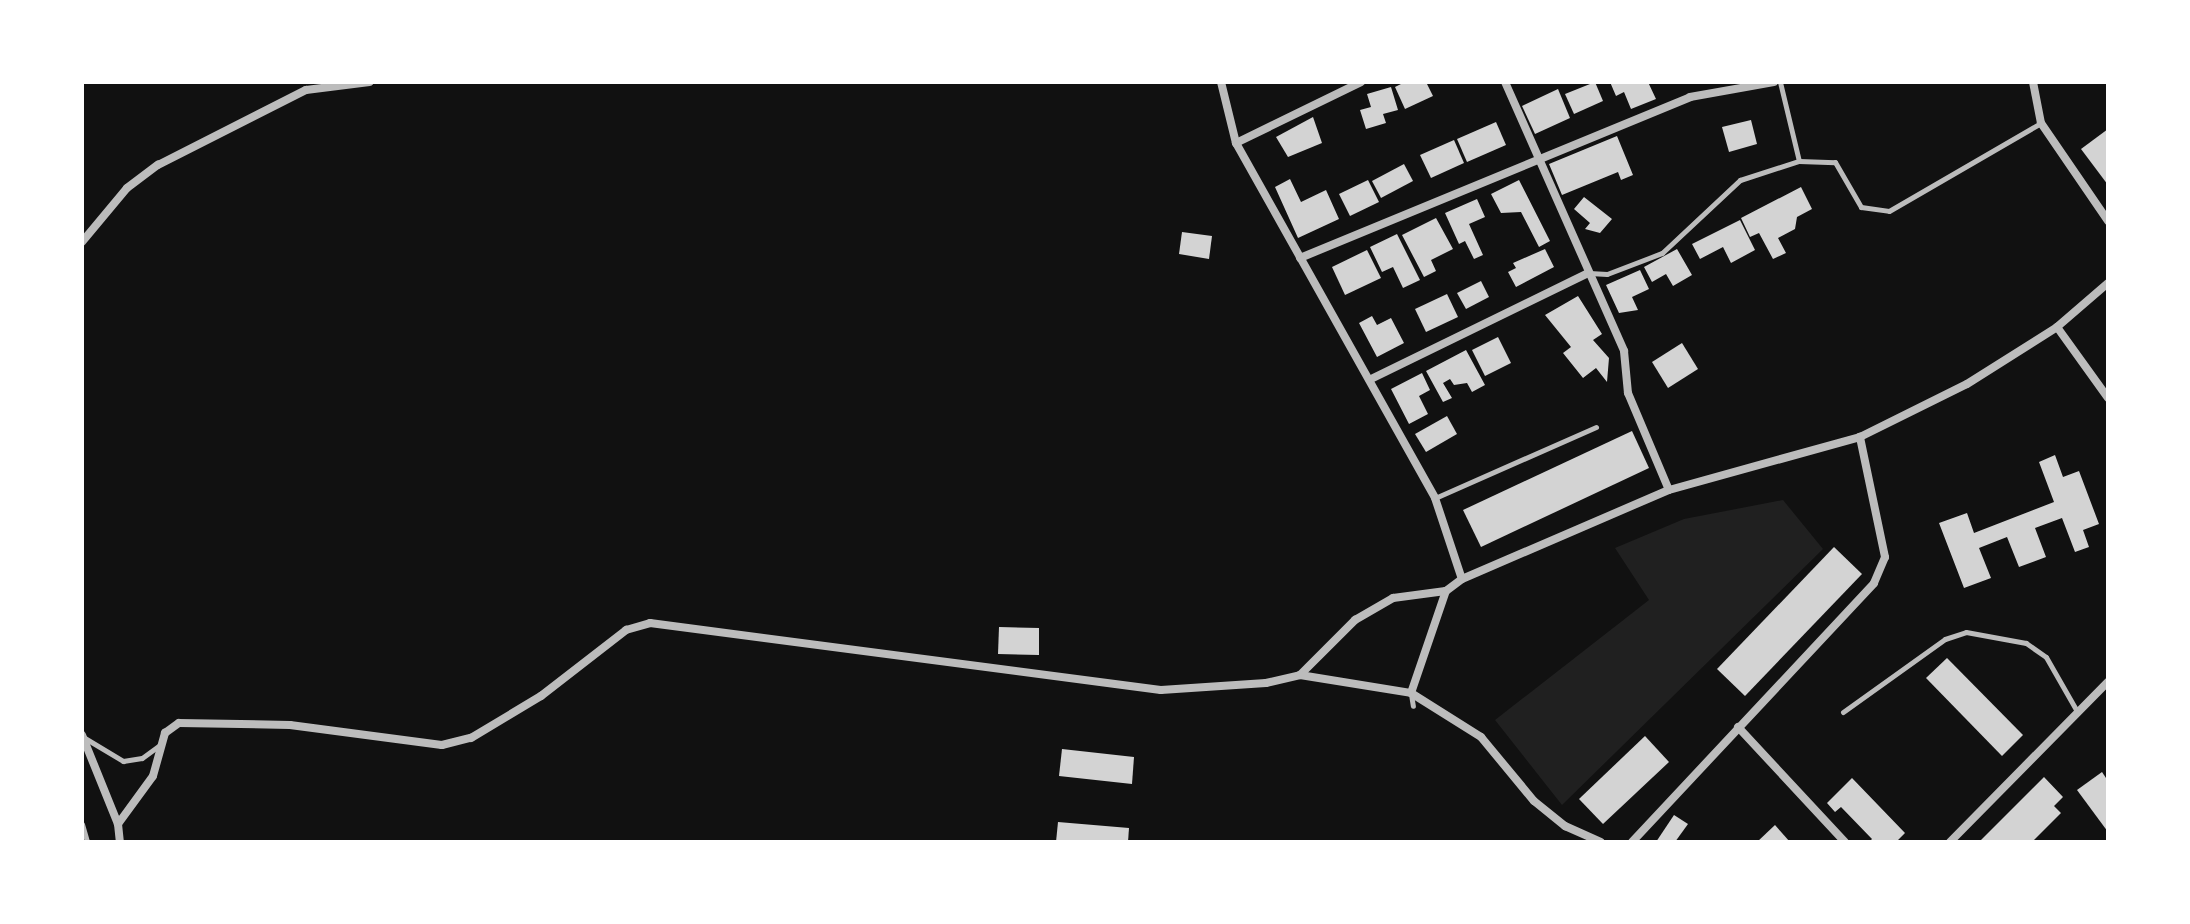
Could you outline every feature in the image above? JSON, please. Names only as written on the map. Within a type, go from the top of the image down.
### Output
[{"type":"street","points":[[82,242],[127,188],[158,165],[306,90],[370,82]]},
{"type":"street","points":[[1221,82],[1236,143],[1435,498],[1462,579]]},
{"type":"street","points":[[1236,143],[1361,82]]},
{"type":"street","points":[[1505,82],[1624,351],[1628,393],[1669,490]]},
{"type":"street","points":[[1300,258],[1539,155],[1690,97],[1774,82]]},
{"type":"street","points":[[2033,82],[2041,123],[2108,221]]},
{"type":"street","points":[[1371,379],[1588,273]]},
{"type":"street","points":[[1300,675],[1367,612],[1393,598],[1446,591],[1462,579],[1669,490],[1860,437],[1967,384],[2057,327],[2108,283]]},
{"type":"street","points":[[2057,327],[2108,398]]},
{"type":"street","points":[[1632,842],[1874,583],[1885,557],[1860,437]]},
{"type":"street","points":[[1411,693],[1446,591]]},
{"type":"street","points":[[118,824],[142,797],[165,733],[179,723],[306,726],[442,745],[471,738],[541,696],[626,630],[650,623],[1161,690],[1266,683],[1300,675],[1411,693],[1481,737],[1534,801],[1565,826],[1601,842]]},
{"type":"street","points":[[1950,842],[2108,682]]},
{"type":"street","points":[[1738,727],[1845,842]]},
{"type":"street","points":[[82,736],[118,824],[120,842]]},
{"type":"lane","points":[[1780,82],[1799,161]]},
{"type":"lane","points":[[1588,273],[1607,274],[1662,253],[1702,220],[1726,190],[1799,161],[1835,162],[1861,207],[1889,211],[2041,123]]},
{"type":"lane","points":[[1435,498],[1596,427]]},
{"type":"lane","points":[[1843,712],[1945,639],[1966,632],[2026,643],[2046,657],[2078,713]]},
{"type":"lane","points":[[1411,693],[1413,706]]},
{"type":"lane","points":[[82,736],[123,761],[142,758],[160,745]]},
{"type":"lane","points":[[82,824],[87,842]]},
{"type":"shaded area","points":[[1783,500],[1823,549],[1562,805],[1495,720],[1649,600],[1615,548],[1684,519]]},
{"type":"building","points":[[1405,82],[1426,82],[1433,96],[1405,109],[1395,87]]},
{"type":"building","points":[[1595,82],[1603,101],[1574,114],[1565,94]]},
{"type":"building","points":[[1610,82],[1648,82],[1656,99],[1631,109],[1624,92],[1616,96]]},
{"type":"building","points":[[1391,87],[1398,110],[1383,114],[1386,123],[1366,129],[1360,110],[1371,107],[1367,94]]},
{"type":"building","points":[[1558,89],[1570,118],[1535,134],[1522,106]]},
{"type":"building","points":[[1313,117],[1322,143],[1288,157],[1276,137]]},
{"type":"building","points":[[1751,120],[1757,144],[1729,152],[1722,127]]},
{"type":"building","points":[[1496,122],[1506,145],[1467,162],[1457,139]]},
{"type":"building","points":[[2108,129],[2108,185],[2081,149]]},
{"type":"building","points":[[1617,136],[1633,175],[1621,180],[1618,172],[1562,195],[1549,164]]},
{"type":"building","points":[[1454,140],[1464,163],[1431,178],[1420,155]]},
{"type":"building","points":[[1404,164],[1413,181],[1381,198],[1372,181]]},
{"type":"building","points":[[1290,179],[1301,202],[1326,190],[1339,219],[1298,238],[1275,187]]},
{"type":"building","points":[[1368,180],[1379,202],[1350,216],[1339,194]]},
{"type":"building","points":[[1519,180],[1550,241],[1539,247],[1521,212],[1501,213],[1491,194]]},
{"type":"building","points":[[1801,187],[1812,209],[1797,217],[1795,229],[1778,238],[1786,253],[1773,259],[1759,233],[1750,237],[1741,218]]},
{"type":"building","points":[[1584,197],[1612,219],[1600,233],[1585,229],[1590,223],[1574,209]]},
{"type":"building","points":[[1477,199],[1485,217],[1469,224],[1483,255],[1474,259],[1465,241],[1459,244],[1445,213]]},
{"type":"building","points":[[1436,218],[1453,249],[1431,260],[1436,271],[1424,277],[1402,235]]},
{"type":"building","points":[[1740,220],[1755,250],[1731,263],[1723,247],[1700,259],[1692,244]]},
{"type":"building","points":[[1182,232],[1212,236],[1209,259],[1179,254]]},
{"type":"building","points":[[1397,234],[1420,280],[1403,288],[1393,267],[1382,272],[1370,247]]},
{"type":"building","points":[[1545,249],[1554,267],[1516,287],[1508,272],[1516,268],[1513,263]]},
{"type":"building","points":[[1677,249],[1692,275],[1673,286],[1666,274],[1652,282],[1644,267]]},
{"type":"building","points":[[1367,250],[1381,278],[1345,295],[1332,267]]},
{"type":"building","points":[[1640,270],[1649,289],[1632,297],[1638,310],[1619,313],[1606,285]]},
{"type":"building","points":[[1481,281],[1489,297],[1466,309],[1457,293]]},
{"type":"building","points":[[1447,294],[1458,317],[1426,332],[1415,309]]},
{"type":"building","points":[[1578,296],[1602,334],[1593,340],[1609,358],[1607,382],[1596,368],[1583,378],[1563,353],[1571,347],[1545,315]]},
{"type":"building","points":[[1372,316],[1377,325],[1391,318],[1404,343],[1377,357],[1359,323]]},
{"type":"building","points":[[1498,337],[1511,363],[1485,376],[1472,350]]},
{"type":"building","points":[[1682,343],[1698,369],[1668,388],[1652,362]]},
{"type":"building","points":[[1466,350],[1485,385],[1472,392],[1467,383],[1454,385],[1450,379],[1443,383],[1452,398],[1443,402],[1426,371]]},
{"type":"building","points":[[1422,373],[1430,390],[1419,396],[1428,414],[1409,424],[1391,389]]},
{"type":"building","points":[[1447,416],[1457,434],[1426,452],[1415,434]]},
{"type":"building","points":[[1632,431],[1649,468],[1481,547],[1463,510]]},
{"type":"building","points":[[2055,455],[2063,477],[2079,471],[2099,524],[2083,530],[2089,547],[2075,552],[2062,518],[2035,528],[2046,557],[2019,567],[2007,537],[1979,548],[1991,578],[1964,588],[1939,523],[1967,513],[1974,533],[2054,502],[2039,462]]},
{"type":"building","points":[[1834,547],[1862,574],[1745,696],[1717,669]]},
{"type":"building","points":[[999,627],[1039,628],[1039,655],[998,654]]},
{"type":"building","points":[[1947,658],[2023,735],[2002,756],[1926,678]]},
{"type":"building","points":[[1645,736],[1669,762],[1603,824],[1579,799]]},
{"type":"building","points":[[1062,749],[1134,757],[1132,784],[1059,776]]},
{"type":"building","points":[[2102,772],[2108,781],[2108,832],[2077,790]]},
{"type":"building","points":[[2044,777],[2063,797],[2054,806],[2061,813],[2032,842],[1979,842]]},
{"type":"building","points":[[1852,778],[1905,833],[1896,842],[1869,842],[1872,839],[1841,807],[1835,812],[1827,803]]},
{"type":"building","points":[[1674,815],[1688,824],[1675,842],[1656,842]]},
{"type":"building","points":[[1058,822],[1129,828],[1128,842],[1056,842]]},
{"type":"building","points":[[1775,825],[1790,842],[1757,842]]}]
